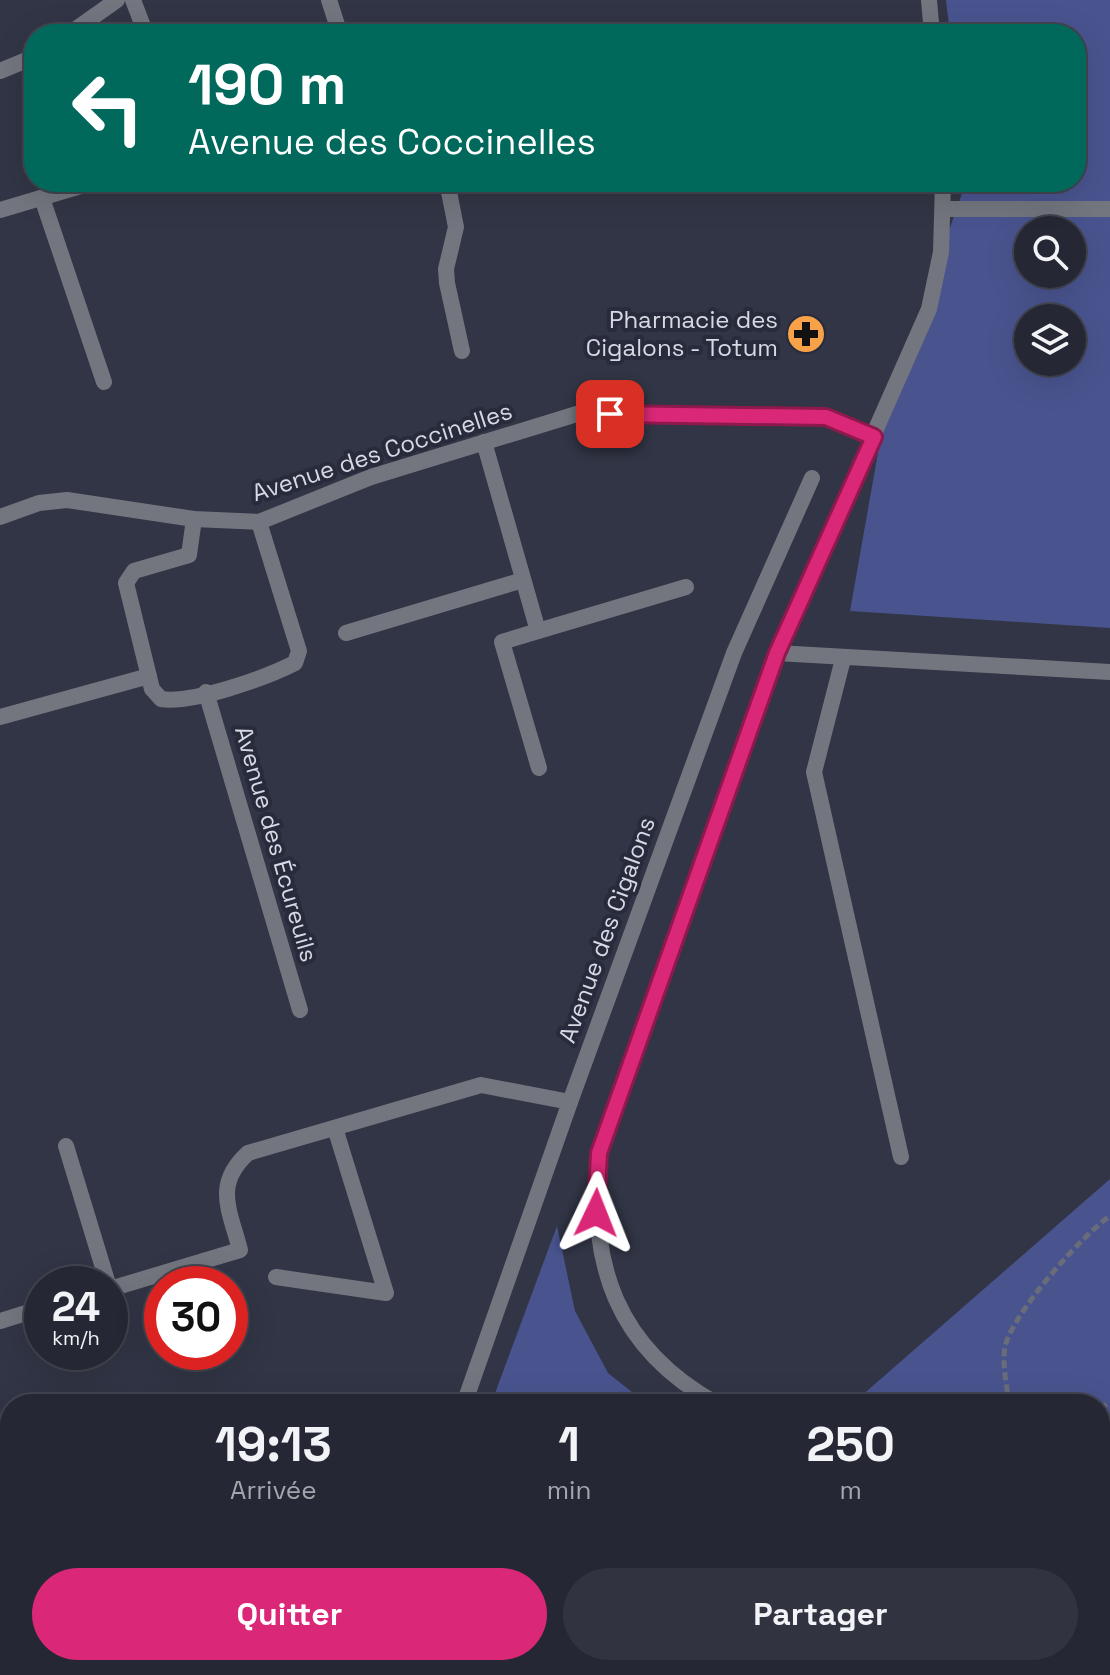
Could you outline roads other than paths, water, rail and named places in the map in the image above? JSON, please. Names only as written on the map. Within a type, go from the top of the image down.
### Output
[{"type":"street","points":[[83,24],[117,0]]},
{"type":"street","points":[[133,0],[142,24]]},
{"type":"street","points":[[329,0],[337,24]]},
{"type":"street","points":[[929,0],[931,24]]},
{"type":"street","points":[[0,71],[24,61]]},
{"type":"street","points":[[0,210],[62,192]]},
{"type":"street","points":[[449,192],[456,227],[446,269],[462,351]]},
{"type":"street","points":[[702,1394],[663,1369],[634,1333],[615,1297],[600,1255],[595,1197],[599,1153],[777,653],[929,309],[941,252],[943,192]]},
{"type":"street","points":[[42,198],[104,382]]},
{"type":"street","points":[[944,209],[1110,209]]},
{"type":"street","name":"Avenue des Coccinelles","points":[[0,517],[39,503],[67,500],[194,519],[259,522],[371,477],[580,413],[826,417],[874,437]]},
{"type":"street","points":[[484,442],[538,631]]},
{"type":"street","name":"Avenue des Cigalons","points":[[468,1394],[734,653],[812,478]]},
{"type":"street","points":[[194,519],[189,555],[134,571],[126,583],[152,689],[161,699],[174,701],[295,663],[299,651],[259,522]]},
{"type":"street","points":[[346,633],[523,580]]},
{"type":"street","points":[[539,768],[502,642],[686,587]]},
{"type":"street","points":[[777,653],[1110,672]]},
{"type":"street","points":[[843,659],[814,772],[901,1157]]},
{"type":"street","points":[[0,717],[149,676]]},
{"type":"street","name":"Avenue des Écureuils","points":[[206,692],[300,1010]]},
{"type":"street","points":[[128,1281],[240,1250],[225,1191],[232,1167],[248,1153],[481,1085],[570,1102]]},
{"type":"street","points":[[276,1277],[386,1293],[335,1128]]},
{"type":"street","points":[[66,1146],[103,1266]]},
{"type":"street","points":[[0,1321],[24,1314]]},
{"type":"place","name":"Pharmacie des Cigalons - Totum","points":[[806,334]]}]
